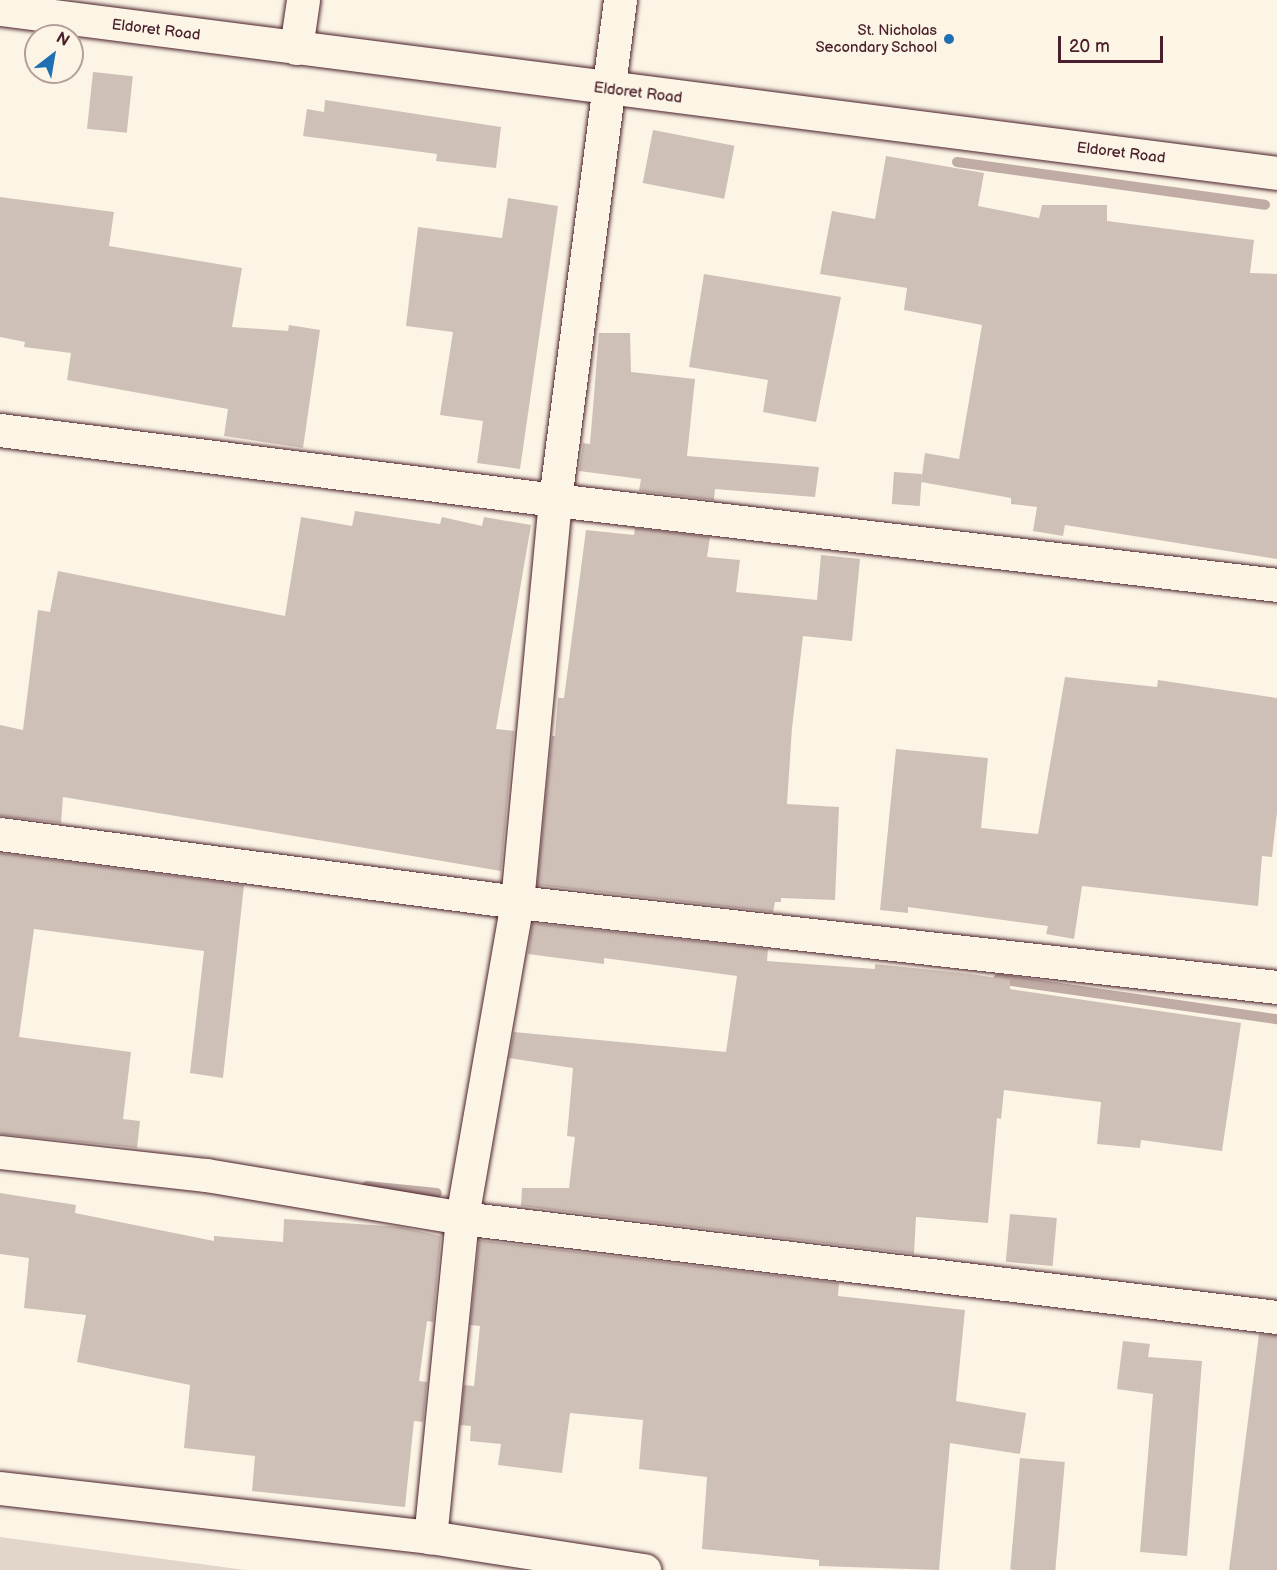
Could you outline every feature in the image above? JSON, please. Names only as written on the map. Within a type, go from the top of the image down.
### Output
[{"type":"street","points":[[297,48],[303,0]]},
{"type":"street","points":[[430,1537],[462,1218],[517,902],[555,500],[620,0]]},
{"type":"street","name":"Eldoret Road","points":[[0,9],[609,90],[1277,173]]},
{"type":"street","points":[[0,430],[555,500],[1277,585]]},
{"type":"street","points":[[0,834],[517,902],[1277,987]]},
{"type":"street","points":[[0,1152],[206,1175],[462,1218],[1277,1317]]},
{"type":"street","points":[[0,1488],[430,1537],[644,1570]]},
{"type":"shaded area","points":[[0,1537],[245,1570],[0,1570]]},
{"type":"building","points":[[93,72],[133,76],[127,133],[87,129]]},
{"type":"building","points":[[325,100],[501,127],[496,168],[436,161],[437,154],[303,136],[307,109],[324,112]]},
{"type":"building","points":[[653,130],[734,146],[724,199],[643,183]]},
{"type":"building","points":[[886,156],[984,173],[978,206],[1039,218],[1042,205],[1107,205],[1107,221],[1254,240],[1250,273],[1277,274],[1277,559],[1065,525],[1063,536],[1033,531],[1037,507],[1011,504],[1011,498],[921,482],[925,453],[959,459],[982,325],[904,310],[907,288],[820,274],[832,211],[875,219]]},
{"type":"building","points":[[0,197],[114,212],[109,246],[242,268],[232,327],[288,331],[289,325],[320,330],[303,448],[224,436],[228,409],[67,380],[71,353],[24,347],[25,342],[0,337]]},
{"type":"building","points":[[508,198],[558,206],[520,469],[477,463],[483,421],[440,415],[453,332],[406,326],[418,227],[502,238]]},
{"type":"building","points":[[704,274],[841,297],[816,422],[763,412],[768,380],[689,367]]},
{"type":"building","points":[[599,333],[630,333],[631,372],[695,379],[687,456],[819,467],[815,497],[715,489],[714,500],[639,491],[641,479],[579,471],[583,443],[590,444]]},
{"type":"building","points":[[894,472],[922,474],[920,506],[892,504]]},
{"type":"building","points":[[355,511],[440,524],[442,517],[482,526],[484,517],[531,525],[496,729],[514,731],[501,871],[63,797],[61,823],[0,816],[0,725],[23,730],[38,610],[50,612],[58,571],[285,616],[301,517],[352,526]]},
{"type":"building","points":[[635,528],[710,537],[707,557],[740,560],[736,592],[817,600],[821,555],[860,559],[852,641],[803,636],[792,728],[787,804],[839,807],[835,900],[781,898],[781,902],[775,902],[773,912],[537,885],[552,736],[555,736],[558,698],[564,698],[586,530],[634,535]]},
{"type":"building","points":[[1065,677],[1157,687],[1158,680],[1277,698],[1277,812],[1272,857],[1262,856],[1258,906],[1082,886],[1074,939],[1046,934],[1048,926],[908,907],[908,913],[880,910],[896,749],[988,758],[981,828],[1038,834]]},
{"type":"building","points":[[0,853],[244,885],[223,1078],[190,1073],[204,951],[34,929],[19,1037],[131,1052],[123,1119],[140,1121],[137,1148],[0,1134]]},
{"type":"building","points":[[532,923],[768,949],[767,961],[875,969],[875,964],[971,974],[1010,980],[1010,989],[1241,1023],[1222,1151],[1141,1140],[1140,1148],[1097,1144],[1101,1102],[1004,1090],[1001,1119],[997,1118],[988,1223],[916,1217],[914,1254],[521,1206],[522,1188],[569,1188],[575,1137],[567,1136],[573,1068],[509,1058],[514,1032],[726,1052],[737,976],[604,958],[604,964],[528,954]]},
{"type":"building","points":[[0,1193],[76,1205],[75,1213],[214,1241],[214,1236],[283,1242],[284,1219],[401,1227],[441,1236],[433,1322],[427,1321],[419,1381],[427,1382],[423,1422],[414,1421],[405,1507],[252,1491],[255,1456],[184,1448],[190,1385],[77,1362],[86,1315],[24,1308],[29,1258],[0,1254]]},
{"type":"building","points":[[1010,1214],[1057,1218],[1053,1266],[1006,1262]]},
{"type":"building","points":[[479,1240],[839,1283],[838,1296],[965,1310],[956,1401],[1026,1413],[1020,1454],[950,1443],[939,1570],[819,1566],[819,1560],[702,1549],[707,1477],[639,1469],[643,1420],[570,1413],[562,1473],[498,1465],[501,1444],[470,1441],[471,1426],[460,1425],[464,1385],[474,1386],[480,1326],[470,1325]]},
{"type":"building","points":[[1259,1334],[1277,1335],[1277,1570],[1229,1570]]},
{"type":"building","points":[[1123,1341],[1150,1344],[1148,1357],[1202,1361],[1187,1556],[1140,1552],[1153,1394],[1117,1389]]},
{"type":"building","points":[[1020,1458],[1065,1462],[1055,1570],[1010,1570]]},
{"type":"waterway","points":[[957,162],[1265,205]]},
{"type":"waterway","points":[[998,979],[1277,1019]]},
{"type":"waterway","points":[[367,1186],[437,1193]]},
{"type":"place","name":"St. Nicholas Secondary School","points":[[949,39]]}]
